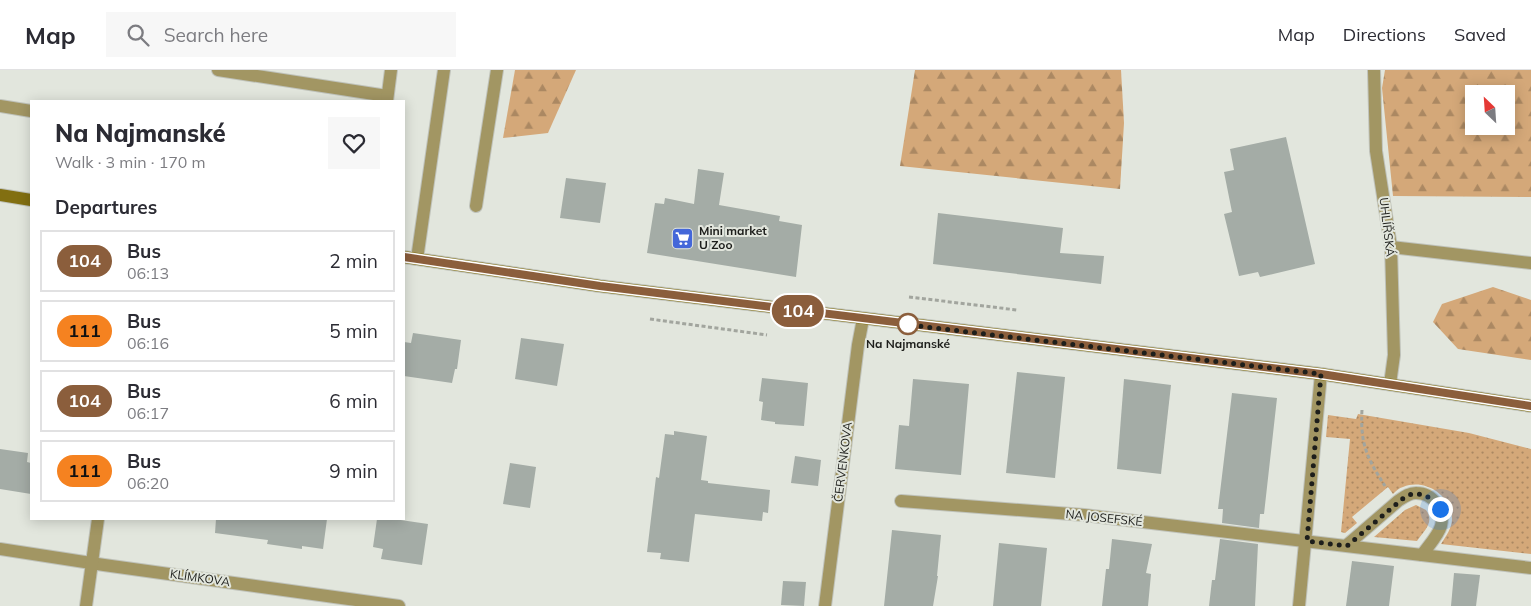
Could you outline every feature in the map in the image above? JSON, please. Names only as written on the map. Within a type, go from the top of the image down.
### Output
[{"type":"street","points":[[218,70],[387,99],[391,70]]},
{"type":"street","points":[[417,259],[444,70]]},
{"type":"street","points":[[476,206],[497,70]]},
{"type":"street","name":"UHLÍŘSKÁ","points":[[1374,70],[1376,151],[1391,247],[1394,357],[1390,384]]},
{"type":"street","points":[[0,106],[30,111]]},
{"type":"street","points":[[0,195],[30,200]]},
{"type":"street","points":[[1391,247],[1531,263]]},
{"type":"street","points":[[405,257],[600,286],[1321,374],[1531,406]]},
{"type":"street","name":"ČERVENKOVA","points":[[825,606],[863,319]]},
{"type":"street","points":[[1299,606],[1307,541],[1321,374]]},
{"type":"street","points":[[1347,546],[1398,501],[1407,495],[1416,493],[1426,495],[1434,501],[1440,509],[1442,519],[1440,528],[1422,555]]},
{"type":"street","name":"NA JOSEFSKÉ","points":[[901,501],[1084,515],[1531,568]]},
{"type":"street","points":[[86,606],[98,520]]},
{"type":"street","name":"KLÍMKOVA","points":[[0,549],[91,564],[400,606]]},
{"type":"path","points":[[909,297],[1017,310]]},
{"type":"path","points":[[650,319],[767,335]]},
{"type":"path","points":[[1362,410],[1360,430],[1365,450],[1388,492]]},
{"type":"green space","points":[[515,70],[576,70],[548,133],[503,138]]},
{"type":"green space","points":[[915,70],[1121,70],[1124,123],[1120,189],[900,166]]},
{"type":"green space","points":[[1385,70],[1531,70],[1531,197],[1393,196],[1382,88]]},
{"type":"green space","points":[[1493,287],[1531,300],[1531,360],[1458,349],[1433,322],[1442,304]]},
{"type":"green space","points":[[1358,414],[1469,433],[1531,449],[1531,554],[1441,544],[1451,526],[1451,510],[1442,496],[1428,487],[1420,485],[1402,487],[1393,494],[1388,487],[1352,517],[1357,523],[1345,533],[1341,532],[1350,439],[1326,437],[1328,415],[1356,419]]},
{"type":"green space","points":[[1416,505],[1426,510],[1429,518],[1428,526],[1417,541],[1374,537],[1405,510]]},
{"type":"building","points":[[1286,137],[1315,264],[1260,277],[1258,272],[1239,276],[1224,214],[1232,212],[1224,172],[1234,170],[1230,149]]},
{"type":"building","points":[[698,169],[724,173],[719,205],[780,216],[779,221],[802,225],[796,277],[647,253],[655,203],[664,204],[665,198],[694,204]]},
{"type":"building","points":[[566,178],[606,183],[600,223],[560,218]]},
{"type":"building","points":[[938,213],[1063,228],[1060,253],[1104,256],[1101,284],[933,264]]},
{"type":"building","points":[[413,333],[461,340],[457,369],[455,369],[452,383],[405,376],[405,342],[411,343]]},
{"type":"building","points":[[521,338],[564,344],[557,386],[515,379]]},
{"type":"building","points":[[1017,372],[1065,377],[1055,478],[1006,473]]},
{"type":"building","points":[[762,378],[808,383],[804,426],[775,424],[775,422],[761,420],[763,402],[759,401]]},
{"type":"building","points":[[913,379],[969,384],[961,475],[895,469],[899,425],[909,426]]},
{"type":"building","points":[[1124,379],[1171,385],[1161,474],[1117,469]]},
{"type":"building","points":[[1232,393],[1277,398],[1264,514],[1260,514],[1259,528],[1222,523],[1223,509],[1218,509]]},
{"type":"building","points":[[674,431],[707,436],[701,480],[708,481],[708,483],[770,490],[768,513],[763,512],[762,521],[695,514],[689,562],[660,559],[661,553],[647,552],[656,477],[659,478],[665,434],[674,435]]},
{"type":"building","points":[[0,449],[28,453],[27,462],[30,463],[30,494],[0,489]]},
{"type":"building","points":[[795,456],[821,460],[818,486],[791,483]]},
{"type":"building","points":[[510,463],[536,467],[530,508],[503,504]]},
{"type":"building","points":[[216,520],[327,520],[323,549],[302,546],[302,549],[267,544],[268,540],[215,533]]},
{"type":"building","points":[[377,520],[401,520],[428,524],[422,565],[381,559],[383,549],[373,547]]},
{"type":"building","points":[[892,530],[941,535],[938,576],[933,606],[884,606]]},
{"type":"building","points":[[1112,539],[1152,544],[1146,573],[1151,574],[1148,606],[1102,606],[1106,569],[1109,569]]},
{"type":"building","points":[[1220,539],[1258,544],[1255,606],[1209,606],[1212,580],[1215,580]]},
{"type":"building","points":[[999,543],[1047,548],[1041,606],[993,606]]},
{"type":"building","points":[[1352,561],[1394,566],[1389,606],[1346,606]]},
{"type":"building","points":[[1454,573],[1480,575],[1476,606],[1451,606]]},
{"type":"building","points":[[783,581],[806,582],[804,606],[781,605]]},
{"type":"bus line","name":"104","points":[[405,257],[600,286],[1321,374],[1531,406]]},
{"type":"place","name":"Mini market U Zoo","points":[[683,238]]},
{"type":"place","name":"Na Najmanské","points":[[908,324]]},
{"type":"route","points":[[908,324],[901,324],[1321,374],[1307,541],[1347,546],[1407,495],[1416,493],[1426,495],[1440,509]]}]
